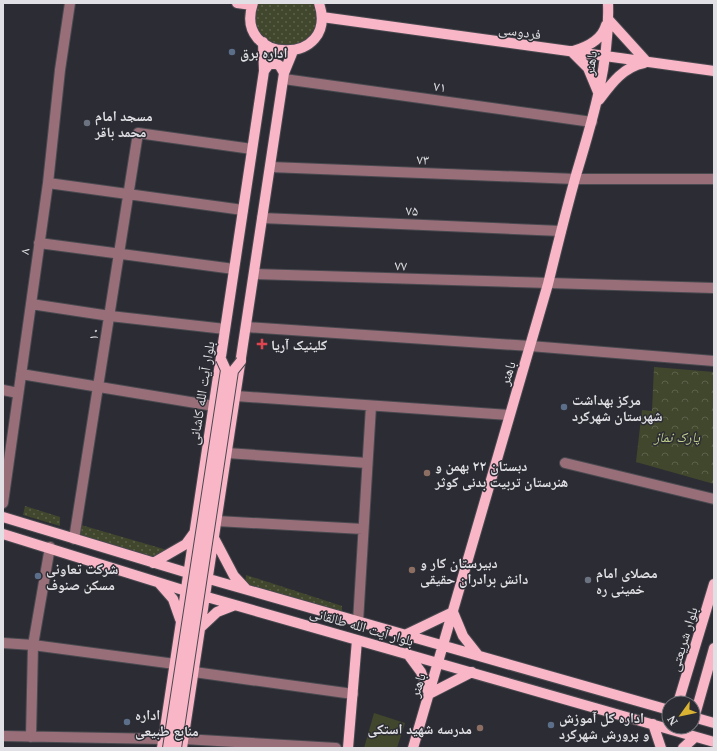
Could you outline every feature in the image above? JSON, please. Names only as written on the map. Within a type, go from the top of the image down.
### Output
[{"type":"main road","points":[[237,3],[252,4],[252,24],[256,34],[263,42],[275,50],[294,50],[304,46],[313,39],[319,29],[322,17],[319,3]]},
{"type":"main road","name":"باهنر","points":[[413,748],[548,284],[575,179],[598,101],[606,56],[608,3]]},
{"type":"main road","name":"فردوسی","points":[[322,17],[713,71]]},
{"type":"main road","points":[[608,18],[647,62],[632,67],[619,76],[598,101],[596,86],[591,74],[585,64],[571,52],[584,47],[599,37],[603,32],[608,18]]},
{"type":"main road","name":"بلوار آیت الله کاشانی","points":[[165,745],[188,573],[264,71],[263,42]]},
{"type":"main road","points":[[183,744],[284,76],[294,50]]},
{"type":"main road","points":[[264,71],[269,64],[273,63],[280,66],[284,76]]},
{"type":"main road","points":[[165,745],[226,370],[221,359]]},
{"type":"main road","points":[[176,748],[233,371],[241,361]]},
{"type":"main road","name":"بلوار آیت الله طالقانی","points":[[3,517],[208,579],[661,708]]},
{"type":"main road","points":[[153,563],[186,544],[194,533]]},
{"type":"main road","name":"بلوار آیت الله طالقانی","points":[[3,534],[50,547],[186,591],[661,726]]},
{"type":"main road","points":[[214,538],[234,576],[248,590]]},
{"type":"main road","points":[[130,573],[135,557]]},
{"type":"main road","points":[[154,580],[166,589],[173,599],[181,624]]},
{"type":"main road","name":"بلوار شریعتی","points":[[680,695],[714,584]]},
{"type":"main road","points":[[201,627],[217,612],[236,605]]},
{"type":"main road","points":[[405,635],[453,612],[463,636],[480,656]]},
{"type":"main road","points":[[348,748],[357,640]]},
{"type":"main road","points":[[701,696],[714,648]]},
{"type":"main road","points":[[407,653],[421,672],[429,694],[472,672]]},
{"type":"main road","name":"بلوار آیت الله طالقانی","points":[[701,725],[714,723]]},
{"type":"main road","points":[[653,724],[660,748]]},
{"type":"main road","name":"بلوار آیت الله طالقانی","points":[[701,732],[714,742]]},
{"type":"main road","points":[[683,748],[689,735]]},
{"type":"street","name":"۸","points":[[3,503],[48,183],[60,70],[70,3]]},
{"type":"street","name":"۷۱","points":[[284,76],[592,122]]},
{"type":"street","name":"۱۰","points":[[74,539],[120,255],[138,133],[252,149]]},
{"type":"street","name":"۷۳","points":[[270,167],[575,179],[714,179]]},
{"type":"street","points":[[48,183],[243,210]]},
{"type":"street","name":"۷۵","points":[[262,218],[561,231]]},
{"type":"street","points":[[39,243],[234,269]]},
{"type":"street","name":"۷۷","points":[[254,274],[714,288]]},
{"type":"street","points":[[31,304],[110,316],[225,329]]},
{"type":"street","points":[[246,327],[530,346],[714,361]]},
{"type":"street","points":[[21,374],[214,406]]},
{"type":"street","points":[[3,390],[18,393]]},
{"type":"street","points":[[236,396],[509,415]]},
{"type":"street","points":[[358,622],[371,406]]},
{"type":"street","points":[[227,453],[367,463]]},
{"type":"street","points":[[565,463],[714,499]]},
{"type":"street","points":[[217,520],[363,529]]},
{"type":"street","points":[[31,737],[33,645],[50,547]]},
{"type":"street","points":[[3,643],[33,645],[175,664]]},
{"type":"street","points":[[194,672],[353,694]]},
{"type":"street","points":[[3,736],[165,745]]},
{"type":"street","points":[[183,744],[336,748]]},
{"type":"green space","points":[[258,3],[314,3],[317,22],[311,35],[300,43],[286,45],[272,42],[261,34],[255,21]]},
{"type":"green space","name":"پارک نماز","points":[[654,367],[714,372],[714,484],[636,462],[642,410],[652,411]]},
{"type":"green space","points":[[25,506],[60,517],[60,526],[23,515]]},
{"type":"green space","points":[[81,525],[167,550],[154,558],[81,535]]},
{"type":"green space","points":[[246,575],[342,606],[342,615],[245,585]]},
{"type":"green space","points":[[374,713],[405,723],[397,748],[364,748]]},
{"type":"place","name":"اداره برق","points":[[232,52]]},
{"type":"place","name":"مسجد امام محمد باقر","points":[[87,123]]},
{"type":"place","name":"کلینیک آریا","points":[[262,344]]},
{"type":"place","name":"مرکز بهداشت شهرستان شهرکرد","points":[[564,407]]},
{"type":"place","name":"دبستان ۲۲ بهمن و هنرستان تربیت بدنی کوثر","points":[[427,473]]},
{"type":"place","name":"دبیرستان کار و دانش برادران حقیقی","points":[[412,570]]},
{"type":"place","name":"شرکت تعاونی مسکن صنوف","points":[[38,576]]},
{"type":"place","name":"مصلای امام خمینی ره","points":[[588,580]]},
{"type":"place","name":"اداره منابع طبیعی","points":[[127,722]]},
{"type":"place","name":"اداره کل آموزش و پرورش شهرکرد","points":[[551,725]]},
{"type":"place","name":"مدرسه شهید استکی","points":[[480,728]]}]
